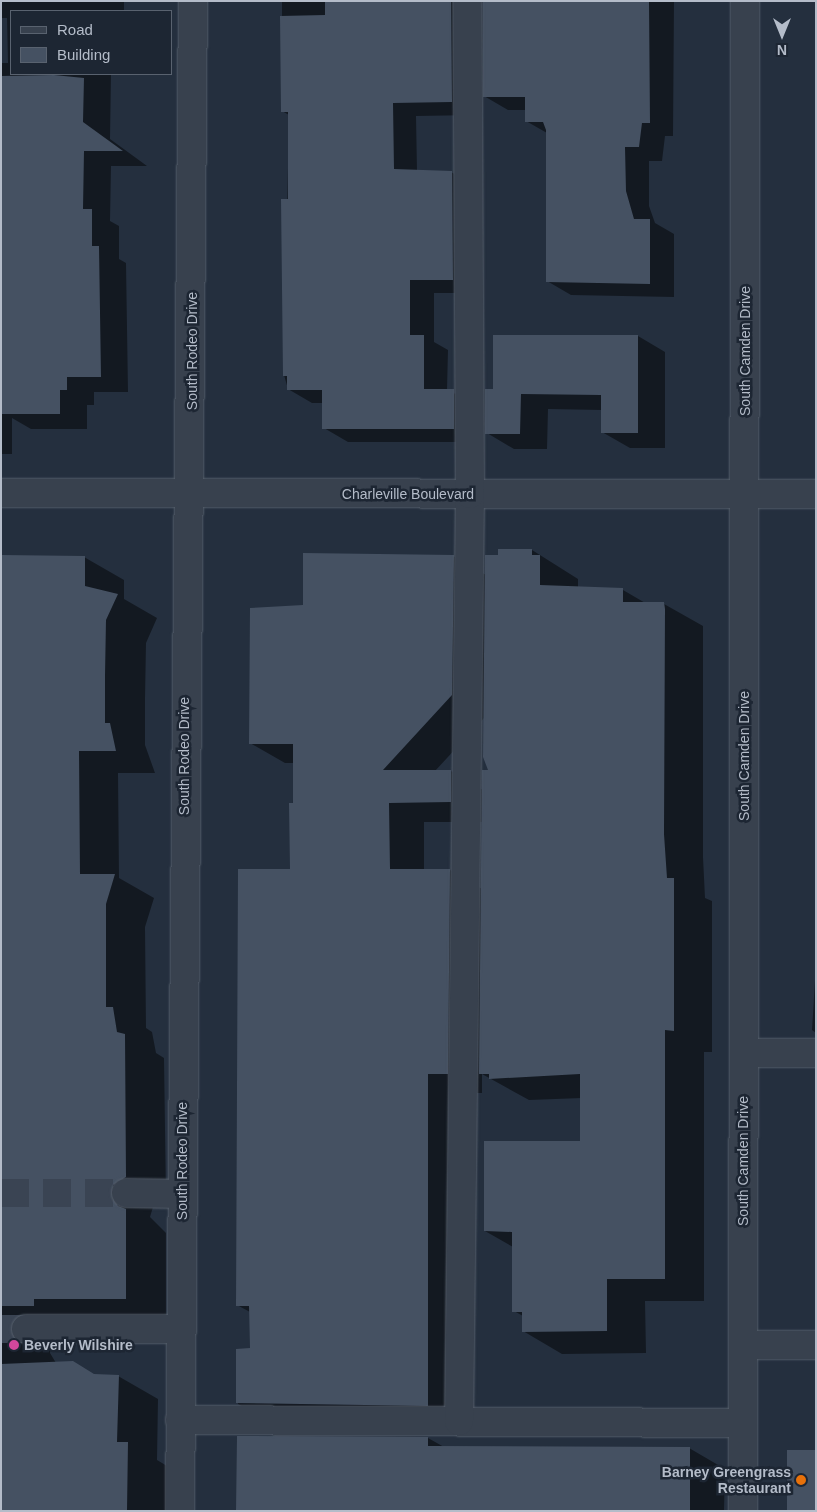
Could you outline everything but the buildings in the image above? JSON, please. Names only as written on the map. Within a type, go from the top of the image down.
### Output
[{"type":"street","name":"South Rodeo Drive","points":[[180,1511],[193,1]]},
{"type":"street","points":[[459,1422],[470,494],[467,1]]},
{"type":"street","name":"South Camden Drive","points":[[742,1511],[745,1]]},
{"type":"street","name":"Charleville Boulevard","points":[[1,493],[816,494]]},
{"type":"street","points":[[744,1053],[816,1053]]},
{"type":"street","points":[[126,1193],[182,1194]]},
{"type":"street","points":[[26,1329],[181,1329]]},
{"type":"street","points":[[742,1345],[816,1345]]},
{"type":"street","points":[[180,1420],[743,1423]]},
{"type":"tunnel","points":[[1,1193],[126,1193]]},
{"type":"tunnel","points":[[1,1329],[26,1329]]},
{"type":"place","name":"Beverly Wilshire","points":[[14,1345]]},
{"type":"place","name":"Barney Greengrass Restaurant","points":[[801,1480]]}]
